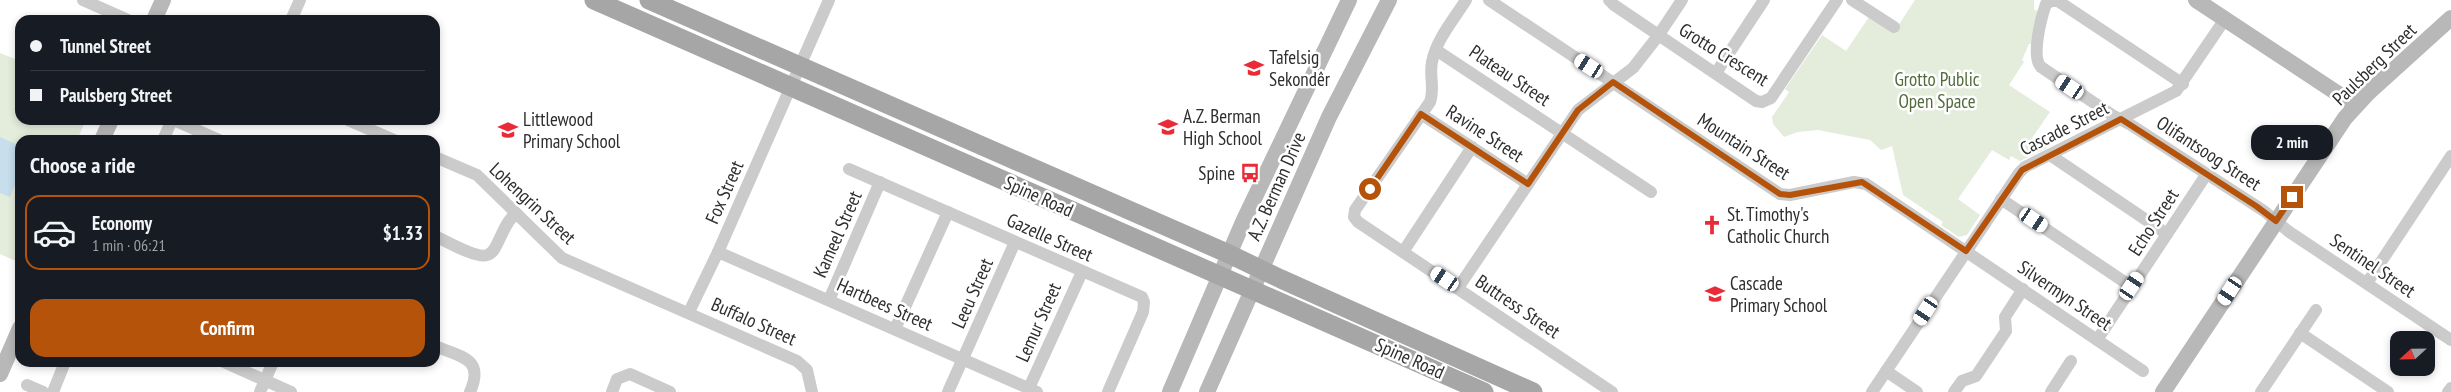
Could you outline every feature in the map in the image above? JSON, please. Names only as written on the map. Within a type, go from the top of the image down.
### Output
[{"type":"main road","name":"Spine Road","points":[[594,0],[1484,392]]},
{"type":"main road","name":"Spine Road","points":[[649,0],[1229,254],[1533,392]]},
{"type":"street","points":[[83,0],[117,15]]},
{"type":"street","points":[[156,15],[163,0]]},
{"type":"street","name":"Fox Street","points":[[689,312],[718,252],[829,0]]},
{"type":"street","name":"A.Z. Berman Drive","points":[[1170,392],[1229,254],[1349,0]]},
{"type":"street","name":"A.Z. Berman Drive","points":[[1207,392],[1329,117],[1389,0]]},
{"type":"street","points":[[1421,114],[1433,94],[1431,67],[1436,50],[1466,0]]},
{"type":"street","name":"Mountain Street","points":[[1489,0],[1780,194],[1790,195],[1862,182],[1966,251]]},
{"type":"street","name":"Grotto Crescent","points":[[1609,0],[1658,36],[1756,101],[1768,100],[1817,33],[1838,0]]},
{"type":"street","points":[[1458,288],[1578,110],[1633,68],[1658,36],[1682,0]]},
{"type":"street","points":[[1716,73],[1764,0]]},
{"type":"street","points":[[1852,0],[1894,27]]},
{"type":"street","points":[[2196,0],[2355,106]]},
{"type":"street","points":[[293,15],[297,1]]},
{"type":"street","name":"Olifantsoog Street","points":[[2183,84],[2058,1],[2048,3],[2044,7],[2036,52],[2038,64],[2112,115],[2264,211],[2276,221]]},
{"type":"street","name":"Paulsberg Street","points":[[2163,392],[2355,106],[2451,18]]},
{"type":"street","name":"Cascade Street","points":[[1872,392],[2001,198],[2022,170],[2172,94],[2183,84],[2224,19]]},
{"type":"street","name":"Plateau Street","points":[[1436,50],[1563,132],[1651,192]]},
{"type":"street","name":"Ravine Street","points":[[1421,114],[1528,184]]},
{"type":"street","name":"Buttress Street","points":[[1421,114],[1355,210],[1354,217],[1358,222],[1612,392]]},
{"type":"street","points":[[184,125],[208,135]]},
{"type":"street","points":[[355,125],[370,135]]},
{"type":"street","points":[[1404,252],[1472,147]]},
{"type":"street","points":[[2050,155],[2167,234]]},
{"type":"street","points":[[2367,284],[2451,156]]},
{"type":"street","name":"Lohengrin Street","points":[[440,159],[477,175],[562,258],[689,312]]},
{"type":"street","name":"Gazelle Street","points":[[849,169],[1137,295],[1144,302],[1144,312],[1108,392]]},
{"type":"street","name":"Echo Street","points":[[2097,340],[2206,175]]},
{"type":"street","name":"Kameel Street","points":[[829,300],[880,182]]},
{"type":"street","points":[[2001,198],[2132,286]]},
{"type":"street","points":[[895,329],[948,212]]},
{"type":"street","points":[[440,238],[471,252],[489,255],[494,250],[509,220],[516,214]]},
{"type":"street","name":"Sentinel Street","points":[[2276,221],[2451,340]]},
{"type":"street","name":"Leeu Street","points":[[948,392],[1015,242]]},
{"type":"street","name":"Silvermyn Street","points":[[1966,251],[2143,372]]},
{"type":"street","name":"Hartbees Street","points":[[718,252],[1033,390]]},
{"type":"street","name":"Lemur Street","points":[[1033,390],[1082,272]]},
{"type":"street","points":[[1954,392],[1962,381],[1976,376],[2006,331],[2005,317],[2023,289]]},
{"type":"street","points":[[2266,390],[2316,310]]},
{"type":"street","name":"Buffalo Street","points":[[689,312],[797,361],[807,370],[812,392]]},
{"type":"street","points":[[2300,333],[2388,392]]},
{"type":"street","points":[[0,374],[15,340]]},
{"type":"street","points":[[440,348],[472,363],[476,370],[476,379],[470,392]]},
{"type":"street","points":[[2051,392],[2071,362]]},
{"type":"street","points":[[52,392],[63,367]]},
{"type":"street","points":[[232,367],[263,386],[291,392]]},
{"type":"street","points":[[263,386],[271,367]]},
{"type":"street","points":[[1886,371],[1917,392]]},
{"type":"street","points":[[612,392],[618,379],[630,374],[670,392]]},
{"type":"street","points":[[27,385],[42,392]]},
{"type":"street","points":[[2448,392],[2451,388]]},
{"type":"green space","name":"Grotto Public Open Space","points":[[1915,0],[2034,0],[2034,10],[2038,11],[2032,44],[2029,44],[2022,60],[2024,62],[2009,85],[2050,112],[2032,138],[2047,148],[2020,161],[2011,156],[2009,160],[1992,150],[1958,199],[1980,215],[1967,235],[1959,237],[1941,225],[1943,222],[1903,195],[1892,146],[1881,150],[1870,140],[1818,130],[1798,132],[1784,137],[1773,124],[1772,117],[1789,92],[1785,89],[1822,35],[1846,51],[1869,17],[1894,32]]},
{"type":"green space","points":[[0,53],[15,59],[15,125],[84,125],[79,135],[15,135],[15,261],[0,254]]},
{"type":"water","points":[[0,137],[15,144],[15,185],[10,197],[0,193]]},
{"type":"place","name":"Tafelsig Sekondêr","points":[[1254,68]]},
{"type":"place","name":"A.Z. Berman High School","points":[[1168,127]]},
{"type":"place","name":"Littlewood Primary School","points":[[508,130]]},
{"type":"place","name":"Spine","points":[[1250,173]]},
{"type":"place","name":"St. Timothy's Catholic Church","points":[[1712,225]]},
{"type":"place","name":"Cascade Primary School","points":[[1715,294]]},
{"type":"route","points":[[1370,189],[1421,114],[1528,184],[1578,110],[1613,82],[1780,194],[1787,196],[1862,182],[1966,251],[2001,198],[2025,167],[2121,119],[2264,211],[2276,221],[2292,197]]}]
